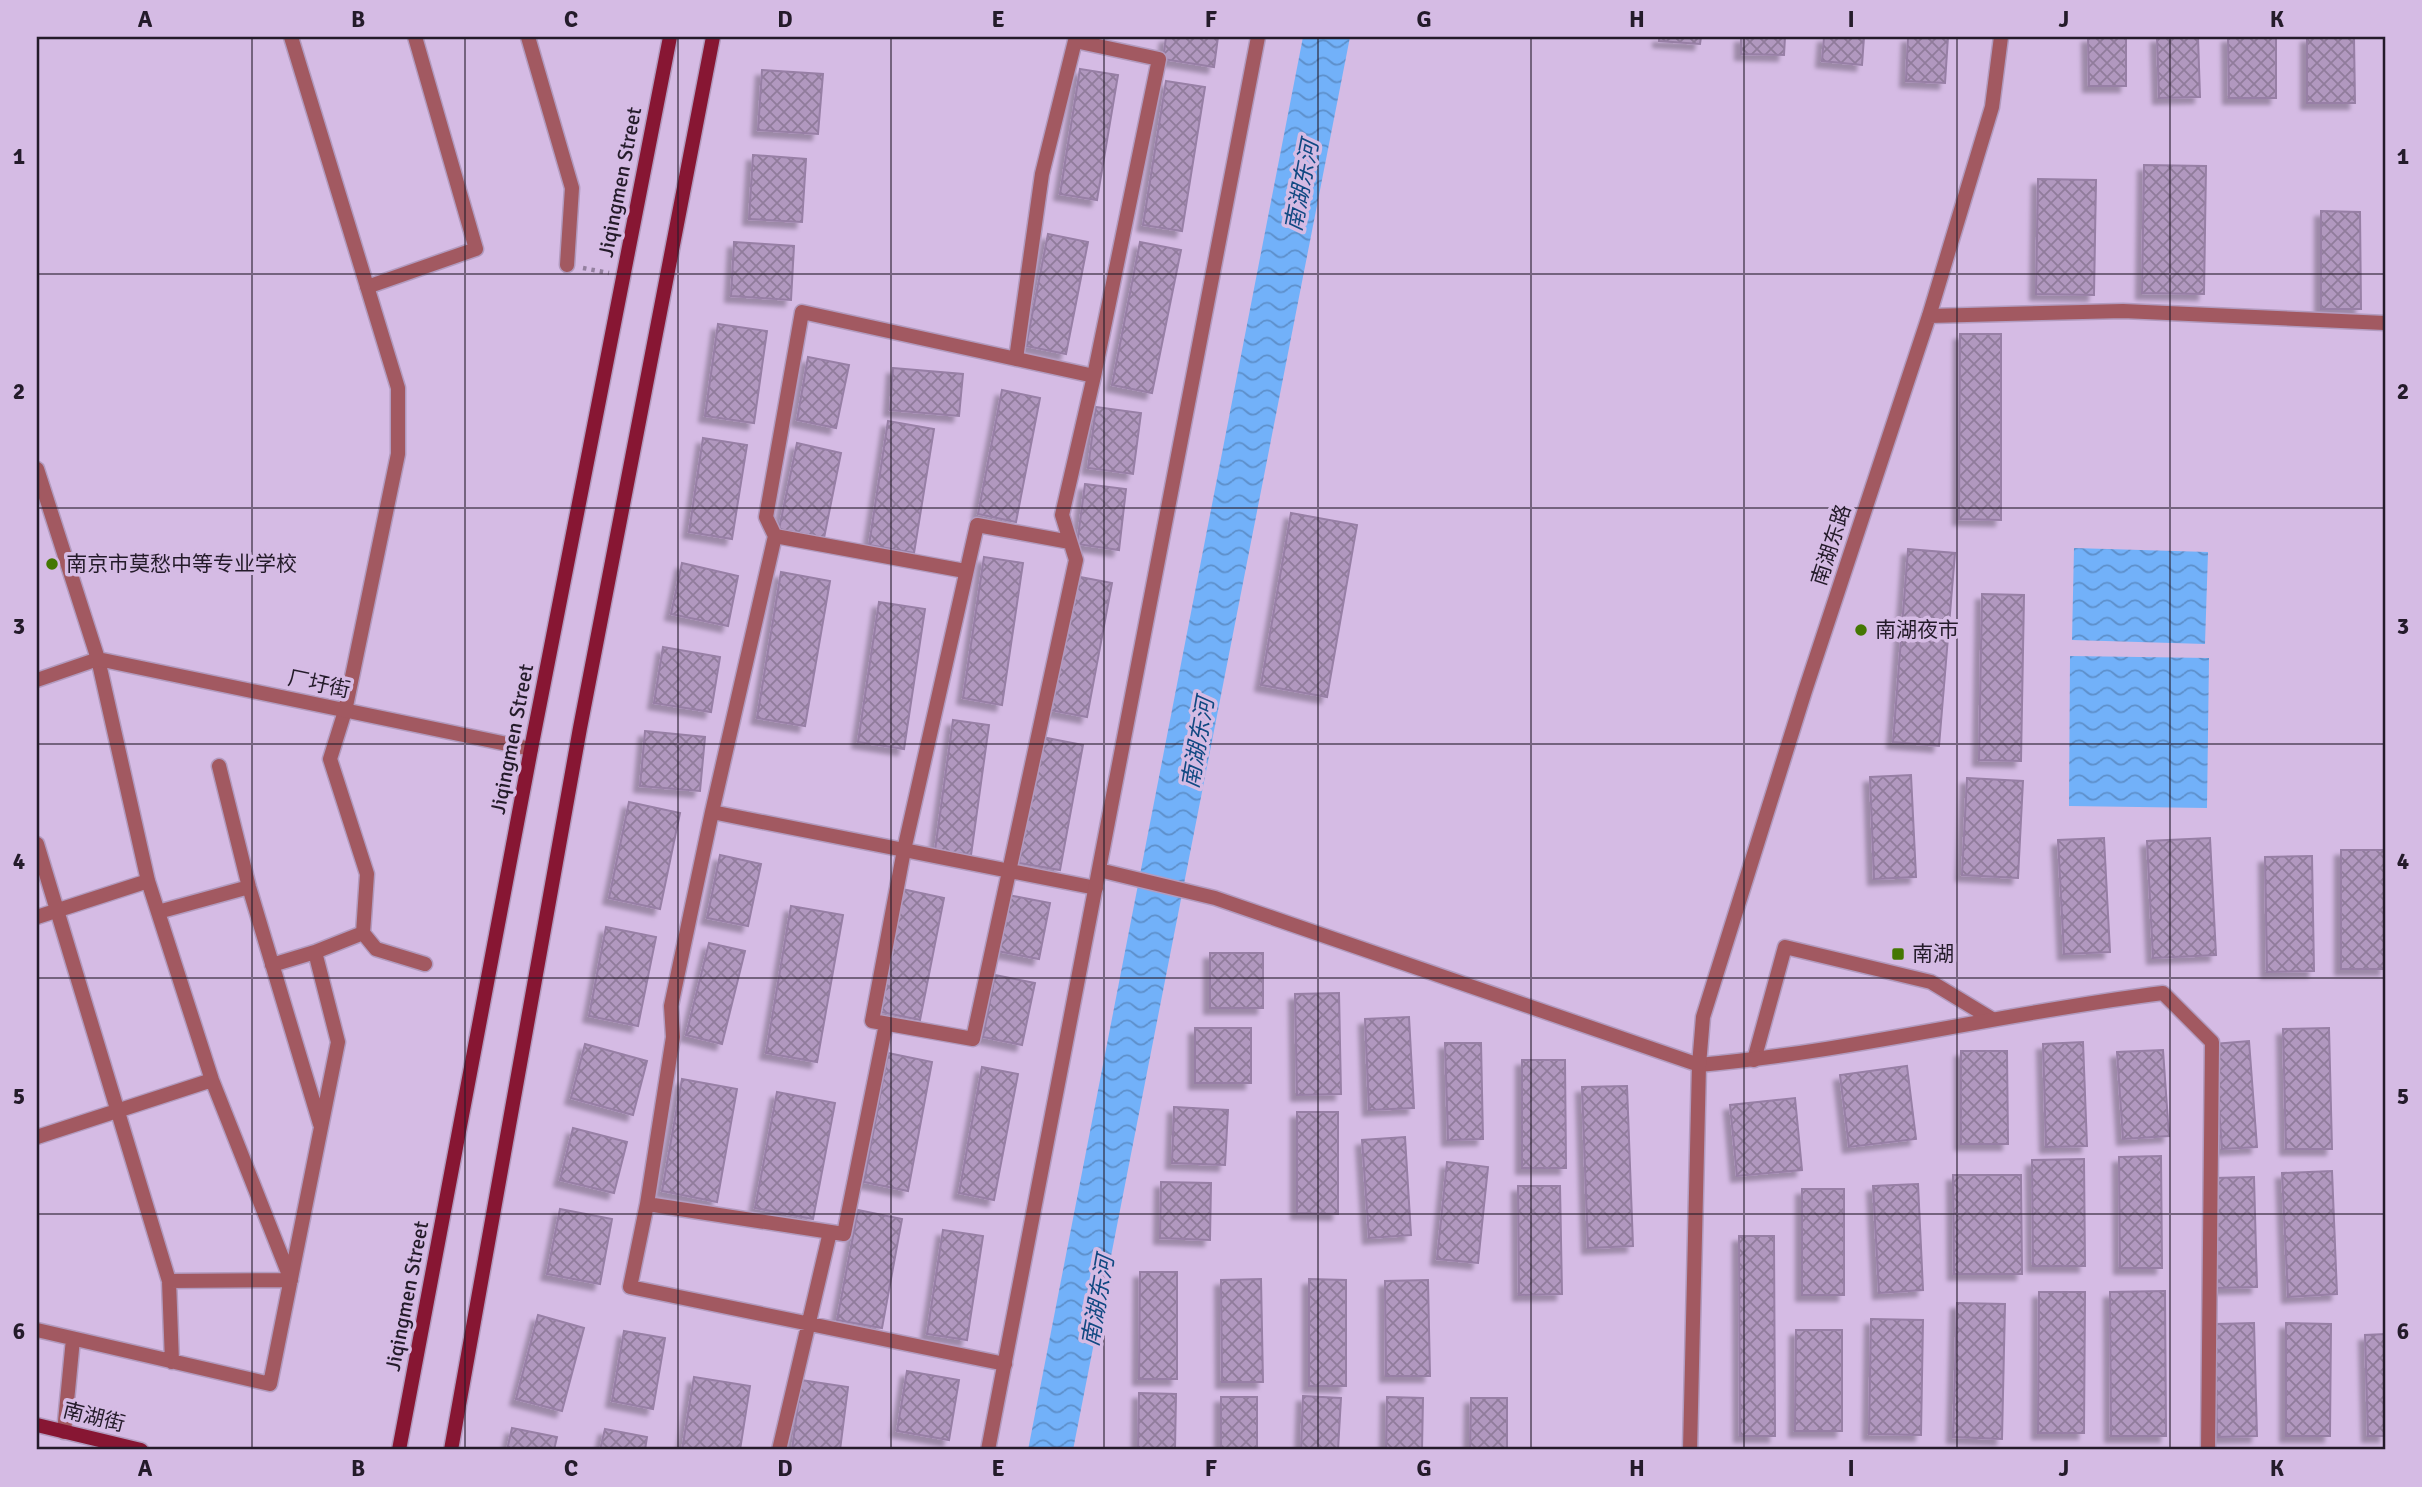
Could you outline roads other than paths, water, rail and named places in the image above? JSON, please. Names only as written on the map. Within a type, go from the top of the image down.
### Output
[{"type":"main road","name":"Jiqingmen Street","points":[[399,1450],[531,750],[670,37]]},
{"type":"main road","points":[[451,1450],[580,728],[713,37]]},
{"type":"main road","name":"南湖街","points":[[37,1425],[141,1450]]},
{"type":"street","points":[[291,37],[398,388],[398,454],[345,710],[330,759],[368,874],[363,933],[376,949],[425,964]]},
{"type":"street","points":[[367,286],[476,249],[415,37]]},
{"type":"street","points":[[528,37],[572,188],[567,265]]},
{"type":"street","points":[[988,1450],[1258,37]]},
{"type":"street","name":"南湖东路","points":[[1690,1450],[1699,1065],[1703,1017],[1805,691],[1929,316],[1992,107],[2001,37]]},
{"type":"street","points":[[1016,359],[1042,174],[1075,39],[1159,60],[1094,376],[1062,515],[1076,560],[973,1040],[872,1021],[904,850],[977,525],[1070,542]]},
{"type":"street","points":[[1929,316],[2123,311],[2385,323]]},
{"type":"street","points":[[1005,1364],[630,1287],[647,1204],[673,1037],[671,1006],[775,536],[766,517],[802,312],[1094,376]]},
{"type":"street","points":[[37,469],[98,659],[148,881],[212,1080],[291,1280]]},
{"type":"street","points":[[775,536],[965,571]]},
{"type":"street","points":[[37,680],[98,659]]},
{"type":"street","name":"厂圩街","points":[[98,659],[531,750]]},
{"type":"street","points":[[219,766],[249,887],[321,1129]]},
{"type":"street","points":[[712,812],[1096,888]]},
{"type":"street","points":[[37,844],[169,1281],[172,1362]]},
{"type":"street","points":[[1099,870],[1215,898],[1699,1065],[1754,1060],[2069,1004],[2163,993],[2212,1042],[2208,1450]]},
{"type":"street","points":[[37,917],[148,881]]},
{"type":"street","points":[[158,912],[249,887]]},
{"type":"street","points":[[272,965],[363,933]]},
{"type":"street","points":[[1754,1060],[1785,947],[1931,982],[1992,1019]]},
{"type":"street","points":[[37,1330],[270,1384],[338,1042],[314,952]]},
{"type":"street","points":[[647,1204],[844,1234],[886,1024]]},
{"type":"street","points":[[37,1137],[212,1080]]},
{"type":"street","points":[[779,1450],[830,1232]]},
{"type":"street","points":[[169,1281],[291,1280]]},
{"type":"street","points":[[64,1432],[73,1339]]},
{"type":"water","name":"南湖东河","points":[[1303,37],[1350,37],[1073,1450],[1028,1450]]},
{"type":"water","points":[[2074,548],[2208,552],[2205,644],[2072,640]]},
{"type":"water","points":[[2070,656],[2209,658],[2207,808],[2069,806]]},
{"type":"place","name":"南京市莫愁中等专业学校","points":[[52,564]]},
{"type":"place","name":"南湖夜市","points":[[1861,630]]},
{"type":"place","name":"南湖","points":[[1898,954]]}]
